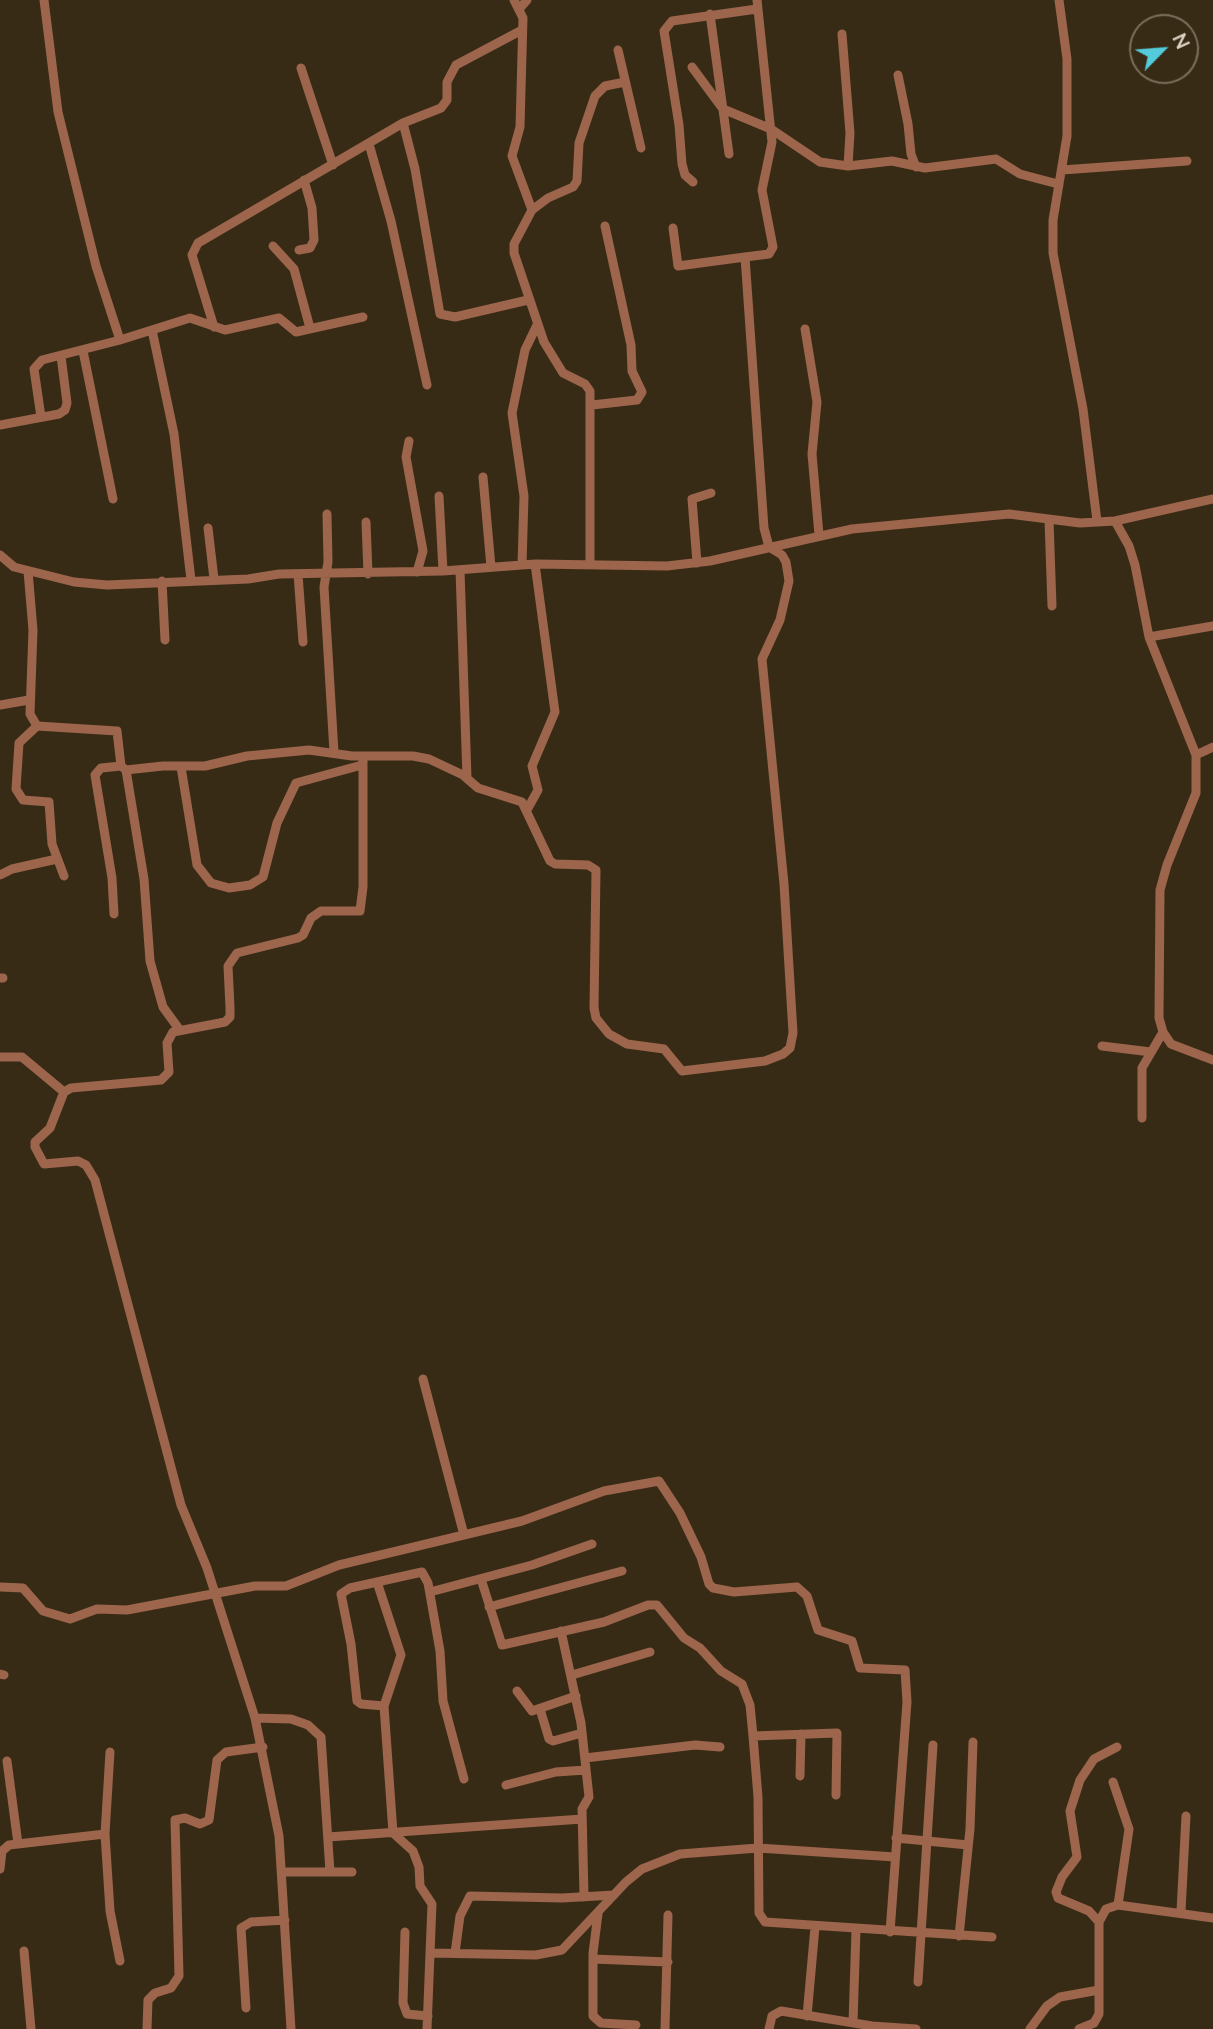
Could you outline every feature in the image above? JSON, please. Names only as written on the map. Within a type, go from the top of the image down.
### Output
[{"type":"street","points":[[44,0],[58,112],[96,266],[120,340]]},
{"type":"street","points":[[527,0],[517,4],[523,30],[520,127],[512,156],[532,210]]},
{"type":"street","points":[[1059,0],[1067,59],[1066,136],[1053,220],[1053,253],[1083,409],[1097,522]]},
{"type":"street","points":[[673,228],[678,266],[772,251],[762,190],[771,154],[771,129],[757,4],[672,21],[664,31],[679,125],[682,164],[685,175],[693,182]]},
{"type":"street","points":[[710,14],[729,154]]},
{"type":"street","points":[[214,327],[198,279],[193,247],[403,123],[446,105],[447,82],[456,65],[523,30]]},
{"type":"street","points":[[842,34],[849,133],[848,166]]},
{"type":"street","points":[[618,50],[640,148]]},
{"type":"street","points":[[692,67],[723,110],[771,129],[820,162],[848,166],[891,161],[916,167],[996,159],[1020,174],[1058,184]]},
{"type":"street","points":[[302,68],[333,165]]},
{"type":"street","points":[[898,75],[911,154],[916,167]]},
{"type":"street","points":[[590,564],[588,458],[592,405],[585,384],[563,373],[537,324],[514,244],[532,210],[548,198],[573,187],[577,181],[579,143],[595,96],[605,86],[625,82]]},
{"type":"street","points":[[403,123],[415,169],[440,314],[455,317],[528,300]]},
{"type":"street","points":[[369,144],[391,221],[427,385]]},
{"type":"street","points":[[1062,170],[1187,161]]},
{"type":"street","points":[[299,250],[310,247],[314,240],[312,208],[304,180]]},
{"type":"street","points":[[592,405],[637,400],[642,392],[632,371],[631,345],[605,226]]},
{"type":"street","points":[[273,246],[294,269],[310,328]]},
{"type":"street","points":[[181,767],[197,865],[211,883],[229,888],[250,885],[263,877],[277,823],[296,783],[362,761],[422,757],[467,778],[478,788],[514,798],[528,808],[550,861],[555,864],[588,865],[598,875],[594,899],[594,1008],[601,1027],[627,1044],[664,1049],[682,1071],[765,1061],[783,1055],[790,1048],[793,1033],[784,884],[762,659],[780,620],[789,581],[782,555],[769,547],[764,528],[745,257]]},
{"type":"street","points":[[41,417],[34,369],[42,360],[83,351],[190,318],[214,327],[239,329],[279,318],[292,331],[363,317]]},
{"type":"street","points":[[522,565],[524,496],[512,413],[525,350],[537,324]]},
{"type":"street","points":[[805,329],[817,402],[812,454],[819,535]]},
{"type":"street","points":[[152,330],[174,434],[191,580]]},
{"type":"street","points":[[83,351],[113,499]]},
{"type":"street","points":[[0,425],[65,410],[61,356]]},
{"type":"street","points":[[409,441],[406,457],[423,551],[418,572]]},
{"type":"street","points":[[483,477],[491,567]]},
{"type":"street","points":[[697,563],[692,499],[711,494]]},
{"type":"street","points":[[439,496],[443,571]]},
{"type":"street","points":[[0,555],[14,567],[89,584],[298,574],[443,571],[534,564],[642,566],[697,563],[819,535],[1009,514],[1049,520],[1115,521],[1213,499]]},
{"type":"street","points":[[327,514],[328,562],[325,574],[334,752]]},
{"type":"street","points":[[1049,520],[1052,606]]},
{"type":"street","points":[[1115,521],[1129,546],[1135,565],[1149,637],[1196,755],[1196,793],[1167,865],[1160,890],[1159,1018],[1163,1032],[1171,1044],[1213,1060]]},
{"type":"street","points":[[366,522],[368,574]]},
{"type":"street","points":[[208,528],[214,579]]},
{"type":"street","points":[[528,808],[538,790],[532,766],[555,712],[534,564]]},
{"type":"street","points":[[460,570],[467,778]]},
{"type":"street","points":[[28,571],[33,629],[29,700],[31,719],[37,726],[117,731],[144,879],[150,961],[163,1007],[179,1029]]},
{"type":"street","points":[[298,574],[303,642]]},
{"type":"street","points":[[162,581],[165,640]]},
{"type":"street","points":[[1149,637],[1213,626]]},
{"type":"street","points":[[0,705],[29,700]]},
{"type":"street","points":[[37,726],[19,743],[16,789],[23,800],[49,802],[50,838],[64,876]]},
{"type":"street","points":[[1196,755],[1213,747]]},
{"type":"street","points":[[114,914],[112,878],[95,775],[101,768],[205,766],[280,752],[334,752],[362,761]]},
{"type":"street","points":[[291,2029],[279,1836],[255,1718],[215,1594],[181,1505],[135,1320],[95,1180],[86,1165],[78,1161],[44,1164],[35,1142],[50,1128],[64,1092],[71,1088],[167,1077],[168,1037],[179,1029],[219,1024],[230,1017],[228,966],[237,953],[298,938],[303,935],[311,918],[321,911],[360,911],[363,855],[362,761]]},
{"type":"street","points":[[0,876],[12,869],[57,859]]},
{"type":"street","points":[[1142,1118],[1142,1068],[1163,1032]]},
{"type":"street","points":[[1102,1046],[1151,1052]]},
{"type":"street","points":[[0,1057],[22,1057],[64,1092]]},
{"type":"street","points":[[423,1379],[464,1535]]},
{"type":"street","points":[[0,1587],[23,1588],[43,1611],[70,1619],[97,1609],[127,1609],[255,1586],[286,1586],[339,1565],[522,1521],[604,1491],[659,1481],[680,1513],[713,1588],[734,1592],[797,1587],[807,1596],[818,1630],[852,1641],[860,1668],[905,1670],[907,1702],[890,1932]]},
{"type":"street","points":[[430,1592],[592,1544]]},
{"type":"street","points":[[489,1606],[622,1571]]},
{"type":"street","points":[[384,1706],[362,1704],[358,1701],[349,1634],[340,1599],[344,1590],[422,1572],[426,1575],[430,1592],[440,1651],[443,1701],[464,1779]]},
{"type":"street","points":[[481,1579],[502,1645],[657,1605],[684,1638],[706,1654],[721,1671],[741,1684],[750,1705],[753,1736],[761,1919],[770,1923],[815,1927],[992,1937]]},
{"type":"street","points":[[377,1582],[401,1655],[399,1669],[384,1706],[393,1833],[413,1851],[419,1867],[420,1886],[432,1904],[427,2029]]},
{"type":"street","points":[[561,1631],[576,1696],[589,1797],[582,1809],[584,1897]]},
{"type":"street","points":[[572,1675],[650,1652]]},
{"type":"street","points":[[517,1691],[528,1710],[540,1709],[576,1696]]},
{"type":"street","points":[[540,1709],[549,1739],[553,1741],[582,1733]]},
{"type":"street","points":[[255,1718],[291,1720],[307,1725],[321,1737],[330,1872]]},
{"type":"street","points":[[753,1736],[837,1733],[836,1795]]},
{"type":"street","points":[[800,1776],[801,1734]]},
{"type":"street","points":[[959,1936],[968,1845],[973,1742]]},
{"type":"street","points":[[585,1758],[695,1745],[720,1747]]},
{"type":"street","points":[[918,1982],[933,1745]]},
{"type":"street","points":[[147,2029],[148,2000],[155,1993],[171,1988],[179,1976],[173,1824],[179,1817],[200,1824],[209,1820],[217,1760],[226,1752],[263,1747]]},
{"type":"street","points":[[1098,1923],[1088,1911],[1058,1898],[1056,1892],[1077,1857],[1070,1811],[1080,1780],[1094,1759],[1117,1747]]},
{"type":"street","points":[[110,1752],[105,1834],[110,1911],[120,1961]]},
{"type":"street","points":[[6,1761],[18,1844]]},
{"type":"street","points":[[506,1785],[556,1772],[586,1770]]},
{"type":"street","points":[[1113,1782],[1129,1829],[1118,1905]]},
{"type":"street","points":[[1181,1911],[1186,1816]]},
{"type":"street","points":[[328,1837],[582,1819]]},
{"type":"street","points":[[0,1869],[4,1847],[105,1834]]},
{"type":"street","points":[[896,1838],[928,1840],[953,1846],[968,1845]]},
{"type":"street","points":[[430,1953],[551,1954],[572,1942],[614,1895],[642,1869],[660,1860],[711,1850],[758,1848],[895,1857]]},
{"type":"street","points":[[282,1871],[352,1872]]},
{"type":"street","points":[[455,1953],[460,1916],[470,1896],[614,1895]]},
{"type":"street","points":[[1079,2029],[1097,2019],[1098,1923],[1106,1909],[1118,1905],[1181,1911],[1213,1918]]},
{"type":"street","points":[[598,1914],[593,1959],[593,2016],[596,2021],[636,2025]]},
{"type":"street","points":[[665,2029],[668,1915]]},
{"type":"street","points":[[246,2008],[241,1928],[251,1922],[285,1920]]},
{"type":"street","points":[[807,2016],[815,1927]]},
{"type":"street","points":[[853,2023],[856,1930]]},
{"type":"street","points":[[405,1932],[403,2003],[407,2014],[428,2016]]},
{"type":"street","points":[[24,1951],[31,2029]]},
{"type":"street","points":[[593,1959],[668,1962]]},
{"type":"street","points":[[1030,2029],[1047,2006],[1060,1997],[1099,1990]]},
{"type":"street","points":[[769,2029],[776,2012],[916,2029]]}]
